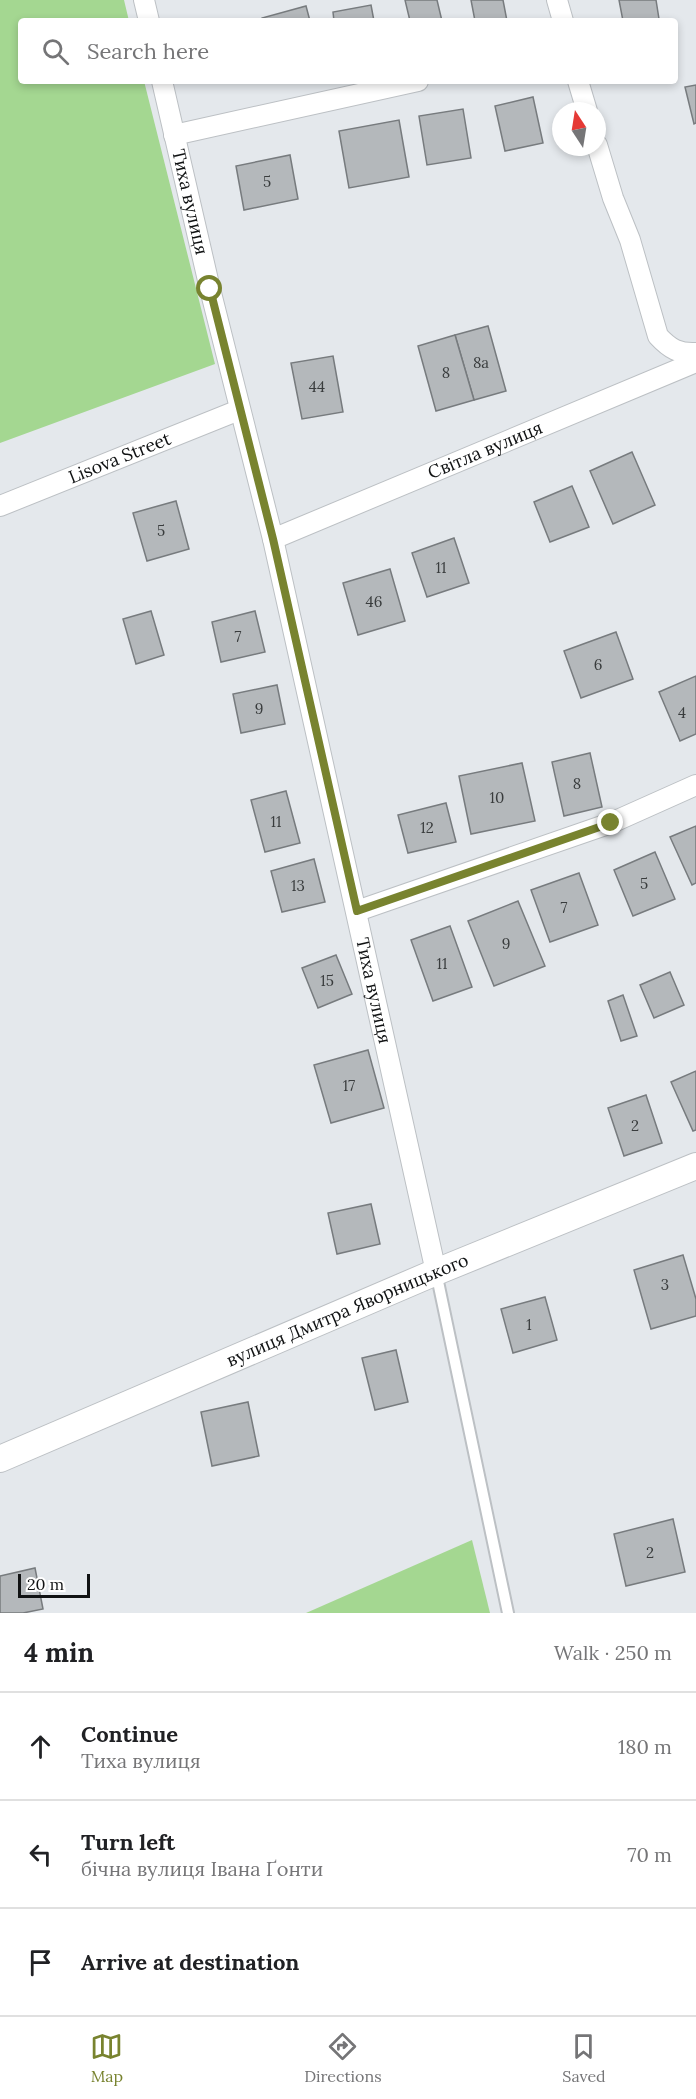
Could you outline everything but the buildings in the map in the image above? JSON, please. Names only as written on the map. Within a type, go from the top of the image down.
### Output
[{"type":"street","points":[[144,0],[148,18]]},
{"type":"street","points":[[557,0],[562,18]]},
{"type":"street","name":"Тиха вулиця","points":[[163,84],[239,410],[273,539],[436,1272]]},
{"type":"street","points":[[174,135],[404,84]]},
{"type":"street","points":[[579,84],[584,102]]},
{"type":"street","points":[[600,156],[613,198],[630,240],[658,336],[674,351],[683,354],[696,353]]},
{"type":"street","name":"Світла вулиця","points":[[273,539],[696,362]]},
{"type":"street","name":"Lisova Street","points":[[0,506],[239,410]]},
{"type":"street","points":[[357,911],[611,823],[696,785]]},
{"type":"street","name":"вулиця Дмитра Яворницького","points":[[0,1459],[436,1272],[696,1166]]},
{"type":"lane","points":[[436,1272],[508,1613]]},
{"type":"green space","points":[[0,0],[124,0],[128,18],[18,18],[18,84],[145,84],[215,364],[0,443]]},
{"type":"green space","points":[[472,1540],[490,1613],[306,1613]]},
{"type":"route","points":[[210,289],[273,539],[357,911],[611,823]]}]
